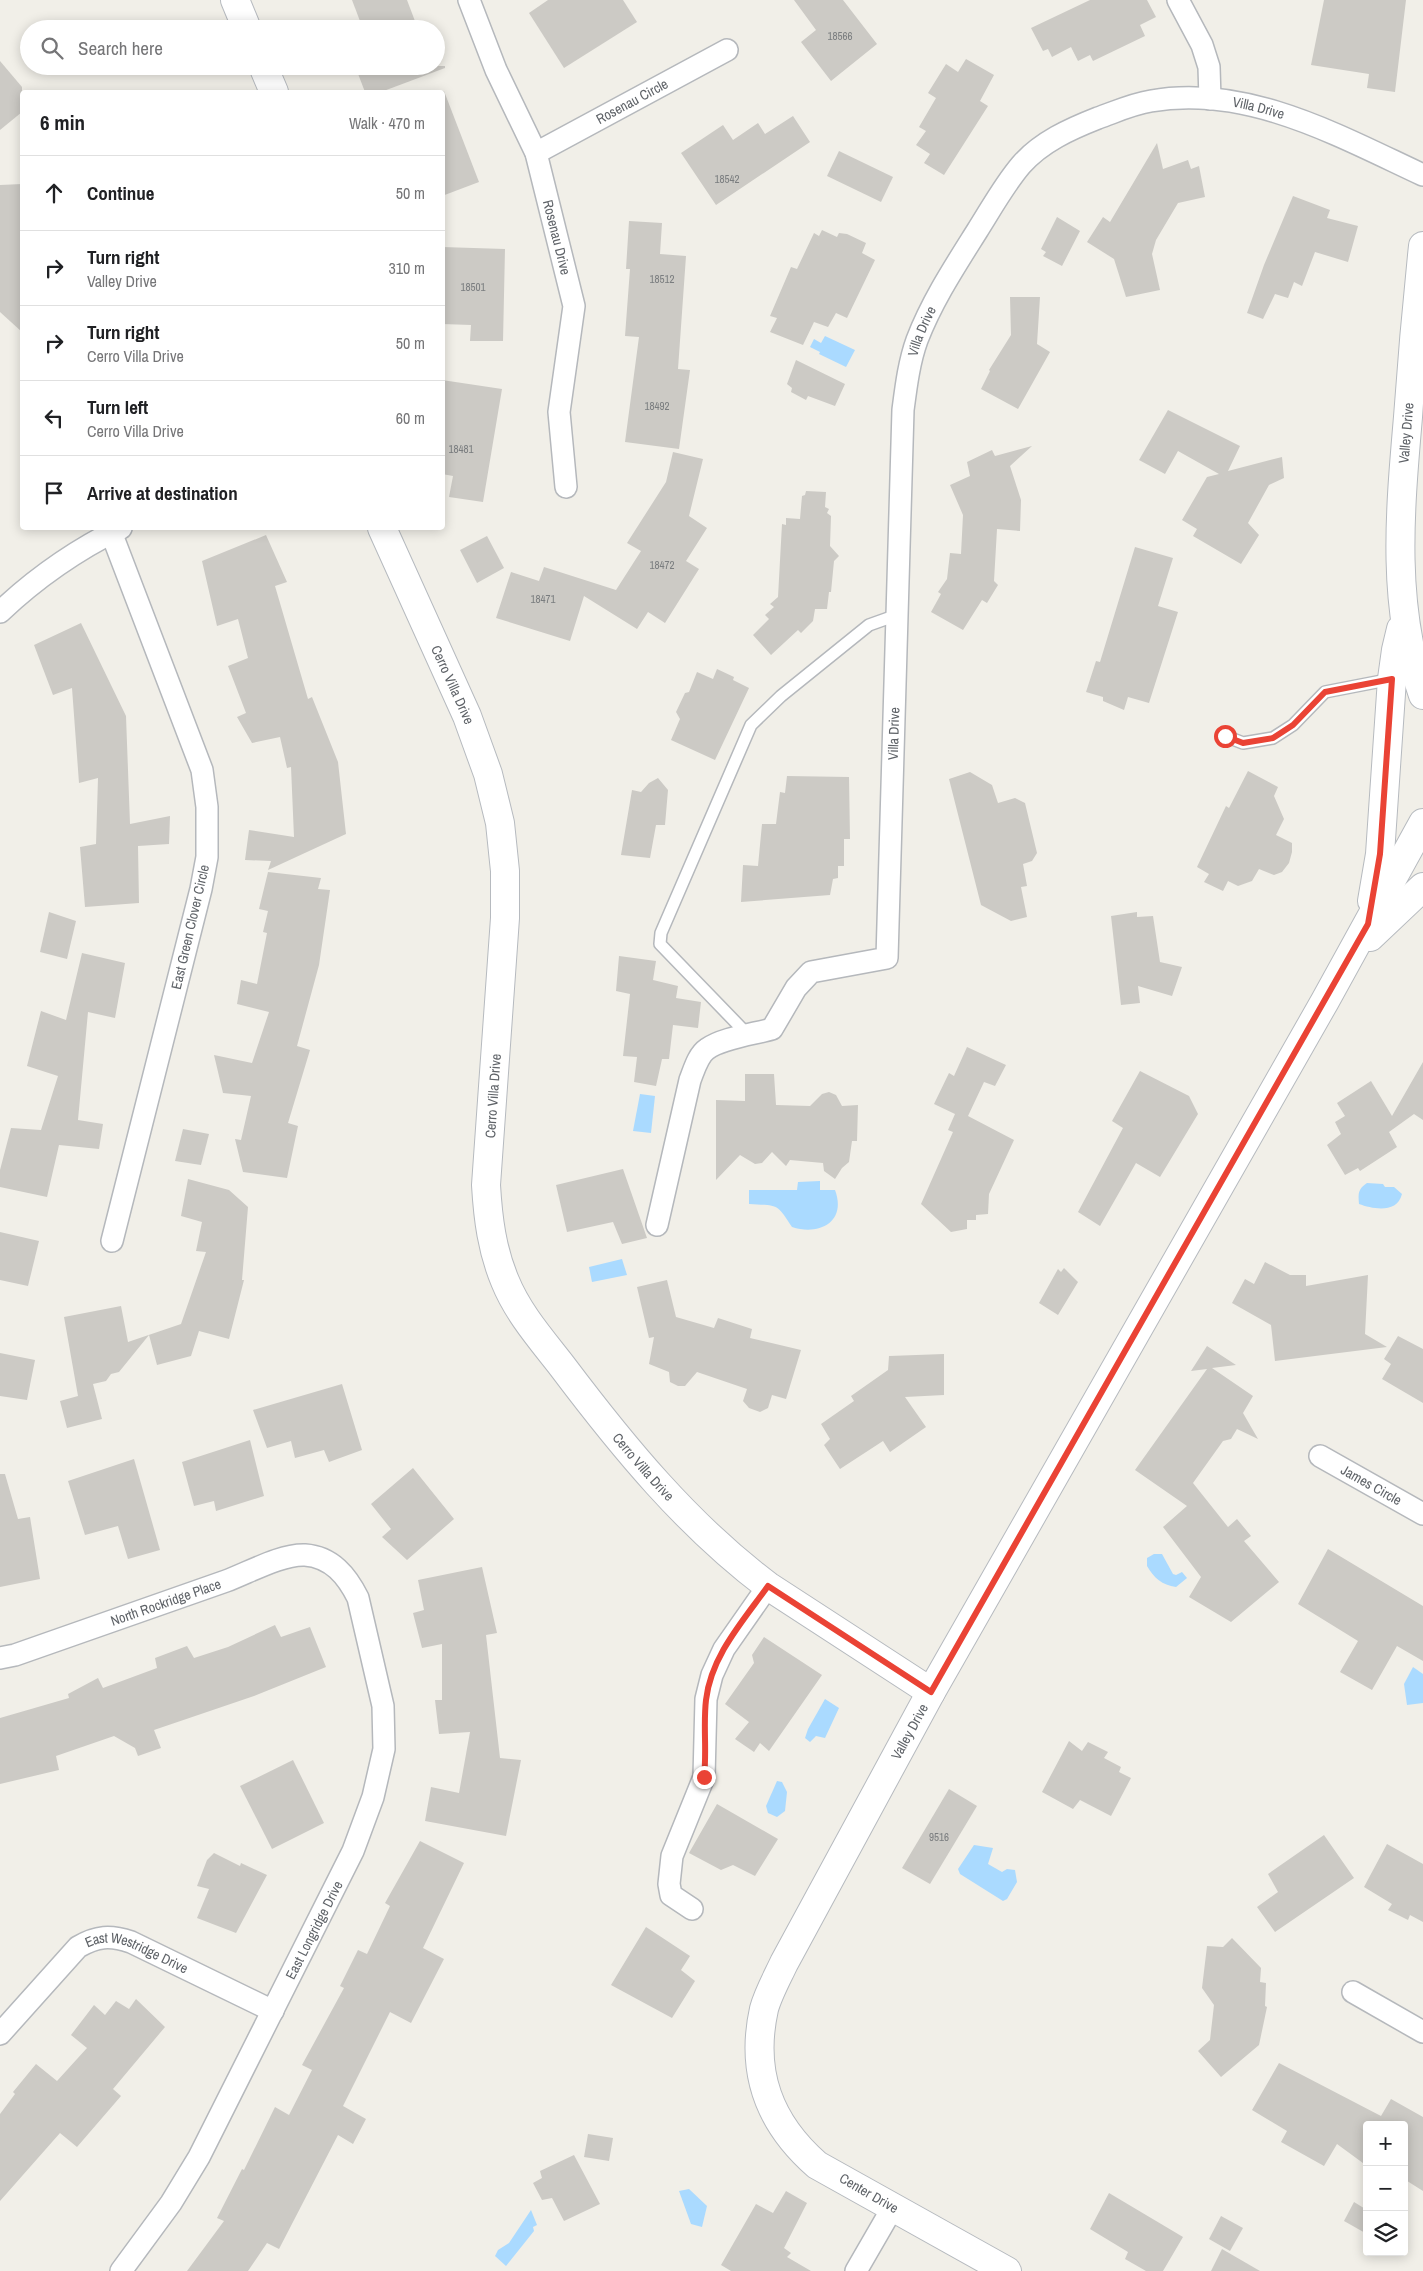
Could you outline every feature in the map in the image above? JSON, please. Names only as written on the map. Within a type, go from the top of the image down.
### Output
[{"type":"street","points":[[235,0],[243,20]]},
{"type":"street","name":"Rosenau Drive","points":[[469,0],[496,70],[536,153],[574,306],[559,412],[566,486]]},
{"type":"street","points":[[1178,0],[1202,45],[1209,67],[1210,99]]},
{"type":"street","name":"Rosenau Circle","points":[[536,153],[727,50]]},
{"type":"street","points":[[267,75],[273,90]]},
{"type":"street","name":"Villa Drive","points":[[748,1036],[772,1029],[796,988],[811,972],[887,958],[903,410],[917,340],[944,284],[1003,189],[1022,164],[1047,142],[1076,127],[1134,105],[1152,100],[1210,99],[1241,103],[1285,114],[1326,130],[1423,175]]},
{"type":"street","name":"Valley Drive","points":[[1423,246],[1401,511],[1400,564],[1404,620],[1414,671],[1423,695]]},
{"type":"street","points":[[0,612],[29,584],[74,553],[116,530]]},
{"type":"street","name":"East Green Clover Circle","points":[[112,1241],[201,889],[206,857],[207,808],[202,770],[116,530]]},
{"type":"street","name":"Cerro Villa Drive","points":[[383,530],[467,716],[488,774],[500,823],[505,871],[505,918],[486,1185],[489,1221],[495,1252],[505,1282],[518,1308],[590,1403],[666,1496],[689,1519],[743,1568],[768,1586],[931,1692]]},
{"type":"street","name":"Valley Drive","points":[[1368,924],[1380,854],[1392,679],[1396,650],[1404,620]]},
{"type":"street","name":"Valley Drive","points":[[764,2084],[760,2056],[765,2008],[784,1963],[931,1692],[1352,953],[1423,823]]},
{"type":"street","points":[[1352,953],[1423,887]]},
{"type":"street","points":[[656,1225],[690,1080],[698,1060],[706,1049],[748,1036]]},
{"type":"street","name":"James Circle","points":[[1320,1456],[1423,1514]]},
{"type":"street","name":"North Rockridge Place","points":[[0,1658],[15,1655],[287,1558],[303,1555],[317,1557],[331,1564]]},
{"type":"street","name":"East Longridge Drive","points":[[121,2271],[171,2203],[199,2158],[353,1852],[374,1797],[384,1749],[383,1706],[358,1598],[340,1570],[331,1564]]},
{"type":"street","points":[[692,1909],[671,1895],[669,1866],[704,1777],[708,1691],[712,1675],[724,1649],[768,1586]]},
{"type":"street","name":"East Westridge Drive","points":[[0,2034],[78,1947],[93,1939],[107,1936],[131,1942],[273,2011]]},
{"type":"street","points":[[1354,1992],[1423,2032]]},
{"type":"street","name":"Center Drive","points":[[764,2084],[778,2119],[787,2135],[817,2164],[1006,2271]]},
{"type":"street","points":[[856,2271],[893,2207]]},
{"type":"lane","points":[[748,1036],[660,944],[661,933],[751,725],[781,696],[869,625],[897,615]]},
{"type":"lane","points":[[1225,736],[1243,743],[1273,738],[1293,725],[1325,692],[1392,679]]},
{"type":"water","points":[[825,336],[855,350],[846,367],[819,354],[820,352],[810,347],[814,339],[821,343]]},
{"type":"water","points":[[640,1094],[655,1096],[651,1133],[633,1131]]},
{"type":"water","points":[[820,1181],[820,1190],[835,1190],[838,1201],[834,1218],[821,1228],[812,1230],[792,1227],[779,1209],[766,1205],[749,1204],[749,1190],[797,1190],[798,1182]]},
{"type":"water","points":[[1367,1183],[1394,1187],[1402,1194],[1395,1205],[1390,1207],[1377,1208],[1365,1206],[1359,1204],[1359,1194],[1360,1189]]},
{"type":"water","points":[[622,1259],[627,1275],[592,1282],[589,1267]]},
{"type":"water","points":[[1154,1554],[1162,1554],[1173,1574],[1176,1575],[1182,1572],[1187,1578],[1176,1587],[1167,1585],[1159,1580],[1147,1566],[1147,1558]]},
{"type":"water","points":[[1413,1667],[1423,1674],[1423,1703],[1407,1705],[1404,1684]]},
{"type":"water","points":[[825,1699],[839,1708],[825,1738],[816,1736],[810,1742],[805,1738],[808,1729]]},
{"type":"water","points":[[777,1781],[782,1782],[787,1792],[785,1811],[777,1817],[768,1813],[766,1806]]},
{"type":"water","points":[[974,1845],[993,1848],[988,1864],[1002,1872],[1007,1869],[1015,1870],[1017,1882],[1007,1899],[1003,1901],[960,1874],[958,1869]]},
{"type":"water","points":[[689,2189],[707,2206],[702,2227],[691,2224],[679,2191]]},
{"type":"water","points":[[531,2210],[537,2225],[533,2227],[534,2231],[506,2266],[495,2256],[498,2250],[509,2243]]},
{"type":"building","points":[[352,0],[407,0],[415,20],[360,20]]},
{"type":"building","points":[[548,0],[623,0],[637,22],[564,68],[529,13]]},
{"type":"building","points":[[794,0],[843,0],[877,44],[831,81],[801,42],[816,30]]},
{"type":"building","points":[[1090,0],[1147,0],[1156,17],[1140,25],[1145,36],[1093,61],[1090,55],[1078,61],[1071,47],[1052,57],[1048,49],[1043,51],[1031,28]]},
{"type":"building","points":[[1324,0],[1406,0],[1395,92],[1367,88],[1369,74],[1311,65]]},
{"type":"building","points":[[966,59],[994,75],[980,101],[988,106],[944,175],[924,163],[930,154],[916,145],[926,131],[919,127],[936,98],[928,93],[946,64],[958,72]]},
{"type":"building","points":[[0,61],[22,87],[22,90],[20,90],[20,114],[0,130]]},
{"type":"building","points":[[358,75],[426,75],[386,90],[364,90]]},
{"type":"building","points":[[445,94],[479,182],[445,195]]},
{"type":"building","points":[[793,116],[810,142],[716,205],[681,153],[723,125],[733,140],[758,123],[765,134]]},
{"type":"building","points":[[1157,143],[1163,169],[1188,160],[1191,169],[1199,166],[1205,197],[1178,203],[1156,240],[1152,254],[1160,290],[1126,297],[1114,259],[1087,242],[1103,217],[1110,222]]},
{"type":"building","points":[[839,151],[893,177],[881,202],[827,176]]},
{"type":"building","points":[[20,184],[20,330],[0,312],[0,185]]},
{"type":"building","points":[[1293,196],[1330,210],[1327,218],[1358,226],[1348,262],[1315,252],[1302,286],[1294,282],[1288,298],[1275,294],[1263,319],[1247,313],[1264,265]]},
{"type":"building","points":[[1057,217],[1080,231],[1062,266],[1043,256],[1046,252],[1041,249]]},
{"type":"building","points":[[629,221],[662,223],[660,254],[686,256],[678,369],[690,370],[679,449],[625,442],[639,337],[625,336],[630,269],[626,269]]},
{"type":"building","points":[[822,230],[837,237],[839,233],[847,234],[866,243],[862,253],[875,260],[847,318],[836,313],[828,327],[814,322],[803,345],[770,332],[777,318],[770,316],[791,267],[797,269],[814,233],[819,236]]},
{"type":"building","points":[[445,247],[505,249],[503,341],[470,341],[471,325],[445,324]]},
{"type":"building","points":[[1010,297],[1040,297],[1037,344],[1050,352],[1018,409],[981,389],[989,370],[1011,335]]},
{"type":"building","points":[[796,360],[845,384],[835,406],[808,396],[806,400],[791,392],[792,388],[787,384]]},
{"type":"building","points":[[445,380],[502,389],[483,502],[449,497],[453,476],[445,475]]},
{"type":"building","points":[[1168,410],[1240,446],[1228,471],[1282,457],[1284,478],[1269,485],[1248,523],[1259,535],[1241,564],[1193,536],[1197,529],[1182,520],[1207,477],[1219,474],[1178,451],[1165,474],[1139,460]]},
{"type":"building","points":[[1032,446],[1010,466],[1021,500],[1020,531],[997,529],[994,581],[998,585],[987,603],[982,600],[963,630],[931,612],[941,594],[938,592],[947,579],[950,553],[961,554],[963,515],[950,485],[970,476],[967,462],[992,450],[995,456]]},
{"type":"building","points":[[673,452],[703,459],[689,516],[707,528],[686,561],[699,569],[665,623],[648,612],[637,629],[584,596],[570,641],[496,618],[511,572],[539,581],[544,567],[616,590],[641,551],[627,543],[666,482]]},
{"type":"building","points":[[806,491],[826,492],[825,507],[829,509],[827,513],[831,516],[830,546],[839,556],[834,561],[831,592],[829,592],[827,609],[815,609],[813,621],[801,633],[798,630],[771,655],[753,635],[769,619],[765,615],[774,607],[770,604],[778,597],[782,524],[786,525],[786,518],[800,519],[802,496],[805,495]]},
{"type":"building","points":[[266,535],[287,582],[275,586],[308,699],[312,697],[338,762],[346,834],[268,870],[271,861],[245,860],[249,830],[294,837],[291,767],[287,768],[280,737],[252,743],[237,717],[246,713],[228,666],[248,658],[238,619],[217,626],[202,561]]},
{"type":"building","points":[[487,536],[504,568],[477,583],[460,550]]},
{"type":"building","points":[[1135,547],[1173,558],[1158,606],[1178,612],[1149,703],[1128,697],[1124,710],[1103,701],[1103,697],[1086,692],[1096,661],[1100,662]]},
{"type":"building","points":[[81,623],[126,716],[130,824],[170,816],[169,844],[138,846],[139,903],[85,907],[80,847],[96,844],[98,778],[79,783],[72,688],[53,695],[34,645]]},
{"type":"building","points":[[717,669],[734,677],[733,680],[749,688],[715,760],[671,740],[680,719],[676,712],[685,693],[689,692],[697,672],[713,679]]},
{"type":"building","points":[[1248,771],[1278,787],[1274,796],[1284,819],[1276,835],[1292,843],[1292,852],[1289,863],[1282,872],[1274,875],[1259,869],[1252,881],[1238,886],[1228,881],[1223,891],[1204,882],[1209,874],[1197,867],[1226,806],[1229,808]]},
{"type":"building","points":[[970,772],[992,785],[998,803],[1015,798],[1025,803],[1037,853],[1032,861],[1023,864],[1027,886],[1021,887],[1027,917],[1011,921],[981,905],[949,779]]},
{"type":"building","points":[[787,776],[849,777],[850,839],[844,839],[844,866],[838,866],[838,878],[833,879],[830,895],[741,902],[743,865],[758,866],[762,824],[776,824],[780,792],[785,793]]},
{"type":"building","points":[[658,778],[668,790],[665,825],[656,825],[650,858],[621,855],[632,790],[641,792],[649,783]]},
{"type":"building","points":[[268,872],[321,878],[318,889],[330,890],[319,965],[297,1046],[310,1050],[288,1123],[298,1126],[287,1178],[243,1172],[235,1139],[241,1140],[251,1096],[223,1093],[214,1055],[252,1063],[269,1012],[237,1004],[241,980],[257,984],[267,933],[263,932],[268,911],[259,909]]},
{"type":"building","points":[[49,912],[76,921],[67,959],[40,952]]},
{"type":"building","points":[[1137,912],[1137,917],[1153,916],[1160,962],[1182,967],[1172,996],[1138,986],[1140,1003],[1121,1005],[1111,916]]},
{"type":"building","points":[[82,953],[125,963],[115,1018],[88,1012],[78,1120],[103,1124],[99,1149],[59,1145],[47,1197],[0,1187],[0,1170],[11,1128],[41,1130],[58,1076],[27,1066],[41,1011],[66,1020]]},
{"type":"building","points":[[619,956],[656,961],[653,980],[678,986],[676,998],[701,1002],[698,1028],[673,1025],[669,1059],[662,1059],[656,1086],[634,1082],[637,1057],[623,1056],[630,994],[616,991]]},
{"type":"building","points":[[967,1047],[1006,1065],[995,1086],[984,1082],[968,1116],[1014,1140],[989,1194],[988,1214],[976,1215],[976,1220],[967,1220],[967,1229],[951,1232],[921,1204],[953,1132],[948,1130],[955,1114],[934,1104],[949,1073],[954,1076]]},
{"type":"building","points":[[1423,1062],[1423,1120],[1414,1114],[1389,1132],[1397,1147],[1360,1171],[1358,1168],[1345,1175],[1327,1145],[1341,1134],[1335,1122],[1345,1116],[1337,1103],[1371,1081],[1392,1116]]},
{"type":"building","points":[[1140,1071],[1189,1096],[1198,1114],[1160,1177],[1136,1163],[1100,1226],[1078,1212],[1123,1128],[1112,1121]]},
{"type":"building","points":[[745,1074],[774,1074],[776,1105],[810,1106],[822,1094],[829,1092],[836,1095],[842,1106],[858,1105],[857,1141],[852,1141],[849,1162],[842,1168],[835,1179],[824,1171],[823,1163],[790,1160],[786,1166],[772,1152],[762,1163],[755,1164],[740,1155],[716,1180],[716,1100],[745,1101]]},
{"type":"building","points":[[183,1129],[209,1134],[201,1165],[175,1161]]},
{"type":"building","points":[[623,1169],[647,1238],[622,1244],[613,1222],[567,1232],[556,1185]]},
{"type":"building","points":[[188,1179],[229,1190],[248,1207],[242,1280],[244,1280],[229,1339],[199,1331],[191,1356],[157,1365],[149,1335],[119,1372],[111,1374],[106,1381],[93,1384],[102,1419],[67,1428],[60,1401],[78,1396],[64,1317],[121,1306],[128,1342],[181,1324],[206,1252],[196,1251],[202,1222],[181,1216]]},
{"type":"building","points":[[0,1232],[39,1241],[28,1286],[0,1280]]},
{"type":"building","points":[[1265,1262],[1290,1275],[1306,1275],[1306,1286],[1368,1275],[1365,1334],[1387,1347],[1275,1361],[1271,1325],[1232,1303],[1245,1279],[1254,1284]]},
{"type":"building","points":[[1064,1268],[1078,1282],[1058,1315],[1039,1303],[1058,1269],[1061,1272]]},
{"type":"building","points":[[667,1280],[676,1317],[714,1328],[718,1318],[752,1329],[750,1338],[801,1350],[786,1399],[772,1395],[768,1408],[760,1412],[749,1408],[743,1401],[747,1389],[697,1372],[685,1386],[678,1386],[670,1382],[669,1372],[649,1364],[654,1337],[649,1338],[637,1287]]},
{"type":"building","points":[[1398,1336],[1423,1349],[1423,1403],[1382,1379],[1391,1364],[1384,1359]]},
{"type":"building","points":[[1207,1346],[1236,1365],[1212,1368],[1253,1396],[1243,1413],[1258,1439],[1237,1429],[1231,1439],[1223,1441],[1193,1483],[1228,1527],[1237,1519],[1251,1536],[1244,1541],[1279,1582],[1231,1622],[1189,1597],[1201,1577],[1163,1527],[1187,1506],[1135,1470],[1207,1369],[1191,1371]]},
{"type":"building","points":[[0,1353],[35,1360],[27,1400],[0,1396]]},
{"type":"building","points":[[944,1354],[944,1395],[905,1397],[926,1427],[890,1452],[883,1441],[840,1469],[824,1445],[830,1439],[821,1424],[854,1401],[851,1396],[888,1370],[889,1356]]},
{"type":"building","points":[[342,1384],[362,1450],[329,1462],[324,1450],[295,1458],[291,1441],[267,1448],[253,1410]]},
{"type":"building","points":[[250,1440],[264,1496],[216,1511],[214,1501],[194,1506],[182,1462]]},
{"type":"building","points":[[134,1459],[160,1550],[128,1559],[118,1526],[85,1535],[68,1481]]},
{"type":"building","points":[[413,1468],[454,1519],[407,1560],[382,1537],[391,1529],[371,1504]]},
{"type":"building","points":[[0,1474],[5,1474],[18,1519],[30,1517],[40,1579],[0,1587]]},
{"type":"building","points":[[1328,1549],[1423,1606],[1423,1661],[1397,1646],[1372,1690],[1340,1672],[1358,1641],[1298,1604]]},
{"type":"building","points":[[482,1567],[497,1633],[486,1635],[500,1758],[521,1760],[506,1836],[425,1821],[431,1787],[459,1793],[470,1732],[439,1734],[435,1700],[442,1700],[442,1644],[422,1648],[413,1613],[424,1610],[418,1580]]},
{"type":"building","points":[[275,1625],[281,1637],[310,1627],[326,1667],[254,1696],[154,1730],[161,1748],[138,1756],[135,1748],[114,1736],[56,1756],[59,1770],[0,1784],[0,1718],[69,1698],[68,1694],[98,1678],[103,1688],[157,1668],[155,1658],[187,1646],[194,1658],[228,1647]]},
{"type":"building","points":[[764,1637],[822,1675],[769,1751],[760,1743],[754,1752],[735,1739],[749,1722],[725,1704],[754,1663],[752,1655]]},
{"type":"building","points":[[1069,1741],[1082,1751],[1088,1742],[1108,1752],[1104,1758],[1121,1767],[1119,1772],[1131,1778],[1111,1816],[1080,1800],[1073,1809],[1042,1792]]},
{"type":"building","points":[[293,1760],[324,1823],[272,1849],[240,1786]]},
{"type":"building","points":[[949,1789],[977,1806],[930,1884],[902,1868]]},
{"type":"building","points":[[717,1804],[778,1839],[755,1876],[733,1865],[721,1870],[689,1853]]},
{"type":"building","points":[[1324,1835],[1354,1878],[1275,1932],[1257,1907],[1278,1892],[1268,1874]]},
{"type":"building","points":[[420,1841],[464,1863],[423,1948],[444,1959],[411,2023],[390,2012],[343,2106],[366,2119],[353,2144],[338,2135],[279,2249],[267,2243],[248,2271],[187,2271],[224,2221],[217,2218],[242,2169],[244,2170],[275,2107],[289,2115],[312,2070],[302,2065],[344,1988],[340,1986],[358,1950],[367,1954],[390,1906],[385,1903]]},
{"type":"building","points":[[1387,1844],[1423,1864],[1423,1922],[1410,1915],[1408,1920],[1388,1910],[1392,1904],[1364,1887]]},
{"type":"building","points":[[214,1853],[240,1866],[241,1863],[267,1875],[236,1933],[197,1918],[209,1889],[197,1886],[207,1860]]},
{"type":"building","points":[[646,1927],[690,1956],[681,1970],[695,1981],[672,2018],[611,1985]]},
{"type":"building","points":[[1232,1938],[1261,1968],[1260,1982],[1266,1983],[1265,2006],[1267,2007],[1259,2045],[1221,2077],[1198,2051],[1210,2040],[1214,2005],[1202,1988],[1207,1946],[1223,1947]]},
{"type":"building","points":[[136,1999],[165,2027],[113,2089],[121,2096],[77,2147],[60,2133],[0,2201],[0,2114],[15,2094],[13,2092],[36,2064],[57,2081],[87,2048],[71,2035],[94,2005],[105,2015],[116,2001],[129,2009]]},
{"type":"building","points":[[1279,2063],[1381,2116],[1391,2099],[1423,2117],[1423,2191],[1408,2182],[1408,2121],[1363,2121],[1363,2163],[1337,2144],[1324,2166],[1281,2142],[1287,2131],[1252,2110]]},
{"type":"building","points":[[588,2134],[613,2138],[609,2161],[584,2157]]},
{"type":"building","points":[[574,2155],[600,2204],[564,2221],[552,2198],[542,2200],[533,2183],[542,2178],[540,2171]]},
{"type":"building","points":[[786,2191],[807,2203],[784,2248],[791,2253],[787,2257],[811,2271],[731,2271],[721,2265],[756,2204],[773,2213]]},
{"type":"building","points":[[1109,2193],[1183,2237],[1163,2271],[1146,2271],[1125,2259],[1128,2252],[1090,2229]]},
{"type":"building","points":[[1354,2202],[1363,2208],[1363,2232],[1344,2221]]},
{"type":"building","points":[[1221,2216],[1243,2228],[1230,2251],[1209,2239]]},
{"type":"building","points":[[1222,2249],[1260,2271],[1211,2271]]},
{"type":"route","points":[[704,1777],[706,1699],[712,1675],[724,1649],[768,1586],[931,1692],[1368,924],[1380,854],[1392,679],[1325,692],[1318,697],[1293,725],[1273,738],[1243,743],[1225,736]]}]
